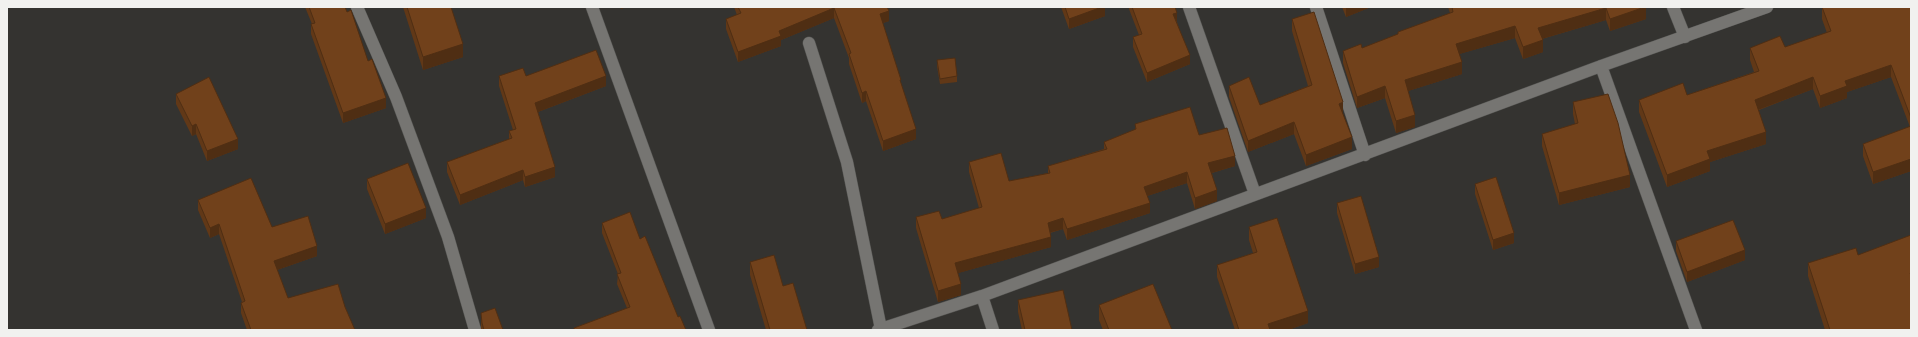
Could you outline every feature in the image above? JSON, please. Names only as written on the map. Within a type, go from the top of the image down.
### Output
[{"type":"street","points":[[357,7],[396,97],[448,237],[475,330]]},
{"type":"street","points":[[592,7],[709,330]]},
{"type":"street","points":[[1189,7],[1255,194]]},
{"type":"street","points":[[1316,7],[1365,155]]},
{"type":"street","points":[[1673,7],[1685,37]]},
{"type":"street","points":[[809,43],[847,162],[879,329],[982,296],[1255,194],[1365,155],[1601,66],[1767,7]]},
{"type":"street","points":[[1601,66],[1696,330]]},
{"type":"street","points":[[982,296],[993,330]]},
{"type":"building","points":[[309,7],[345,7],[347,12],[351,10],[368,61],[372,59],[386,98],[343,113],[311,24],[315,23]]},
{"type":"building","points":[[407,7],[451,7],[463,44],[423,57]]},
{"type":"building","points":[[738,7],[887,7],[889,11],[880,14],[916,129],[883,141],[866,91],[862,93],[849,54],[851,53],[834,8],[779,31],[781,36],[738,52],[726,19],[741,13]]},
{"type":"building","points":[[1065,7],[1102,7],[1069,19]]},
{"type":"building","points":[[1132,7],[1175,7],[1177,13],[1173,14],[1190,55],[1147,73],[1133,37],[1142,34]]},
{"type":"building","points":[[1452,7],[1645,7],[1610,19],[1606,8],[1538,28],[1543,40],[1523,47],[1515,26],[1456,44],[1462,62],[1405,80],[1415,115],[1396,121],[1385,86],[1357,97],[1343,51],[1361,44],[1362,48],[1398,34],[1398,32],[1453,12]]},
{"type":"building","points":[[1822,7],[1911,7],[1911,118],[1891,65],[1845,81],[1847,86],[1820,96],[1813,77],[1755,100],[1766,132],[1707,151],[1710,159],[1667,175],[1639,100],[1683,83],[1687,95],[1759,71],[1750,48],[1780,36],[1785,47],[1831,31]]},
{"type":"building","points":[[1314,12],[1343,102],[1339,104],[1352,137],[1306,155],[1294,122],[1248,141],[1229,86],[1249,77],[1260,105],[1312,85],[1292,19]]},
{"type":"building","points":[[596,50],[606,76],[535,103],[555,167],[525,177],[523,170],[460,195],[447,162],[512,138],[509,131],[516,129],[499,76],[523,68],[526,76]]},
{"type":"building","points":[[955,58],[957,76],[940,79],[937,60]]},
{"type":"building","points":[[209,77],[238,139],[207,151],[196,124],[192,126],[176,94]]},
{"type":"building","points":[[1608,94],[1618,123],[1630,175],[1559,193],[1542,134],[1578,123],[1573,102]]},
{"type":"building","points":[[1190,107],[1199,135],[1227,128],[1235,156],[1208,163],[1217,190],[1195,198],[1187,172],[1144,187],[1150,203],[1067,229],[1063,218],[1048,223],[1051,237],[955,263],[961,284],[938,291],[916,217],[939,211],[942,219],[982,207],[969,162],[1001,153],[1009,181],[1050,173],[1048,166],[1107,149],[1104,142],[1136,129],[1135,124]]},
{"type":"building","points":[[1911,126],[1911,159],[1873,172],[1863,144]]},
{"type":"building","points":[[408,163],[426,208],[385,224],[367,179]]},
{"type":"building","points":[[1496,177],[1514,233],[1493,240],[1475,184]]},
{"type":"building","points":[[251,178],[272,227],[308,216],[317,246],[274,261],[288,298],[338,284],[345,307],[355,330],[251,330],[241,303],[245,301],[219,224],[210,228],[198,200]]},
{"type":"building","points":[[1361,196],[1379,257],[1355,264],[1337,203]]},
{"type":"building","points":[[630,212],[640,239],[645,236],[678,317],[680,316],[686,330],[574,330],[574,328],[630,307],[617,274],[621,273],[602,223]]},
{"type":"building","points":[[1277,218],[1308,311],[1268,324],[1270,330],[1239,330],[1217,265],[1257,252],[1249,227]]},
{"type":"building","points":[[1733,220],[1745,250],[1687,272],[1676,241]]},
{"type":"building","points":[[1911,235],[1911,330],[1830,330],[1808,263],[1856,248],[1858,255]]},
{"type":"building","points":[[774,255],[783,286],[793,283],[807,330],[770,330],[750,262]]},
{"type":"building","points":[[1153,284],[1172,330],[1109,330],[1099,305]]},
{"type":"building","points":[[1063,290],[1072,330],[1025,330],[1018,300]]},
{"type":"building","points":[[495,308],[503,330],[484,330],[481,313]]}]
